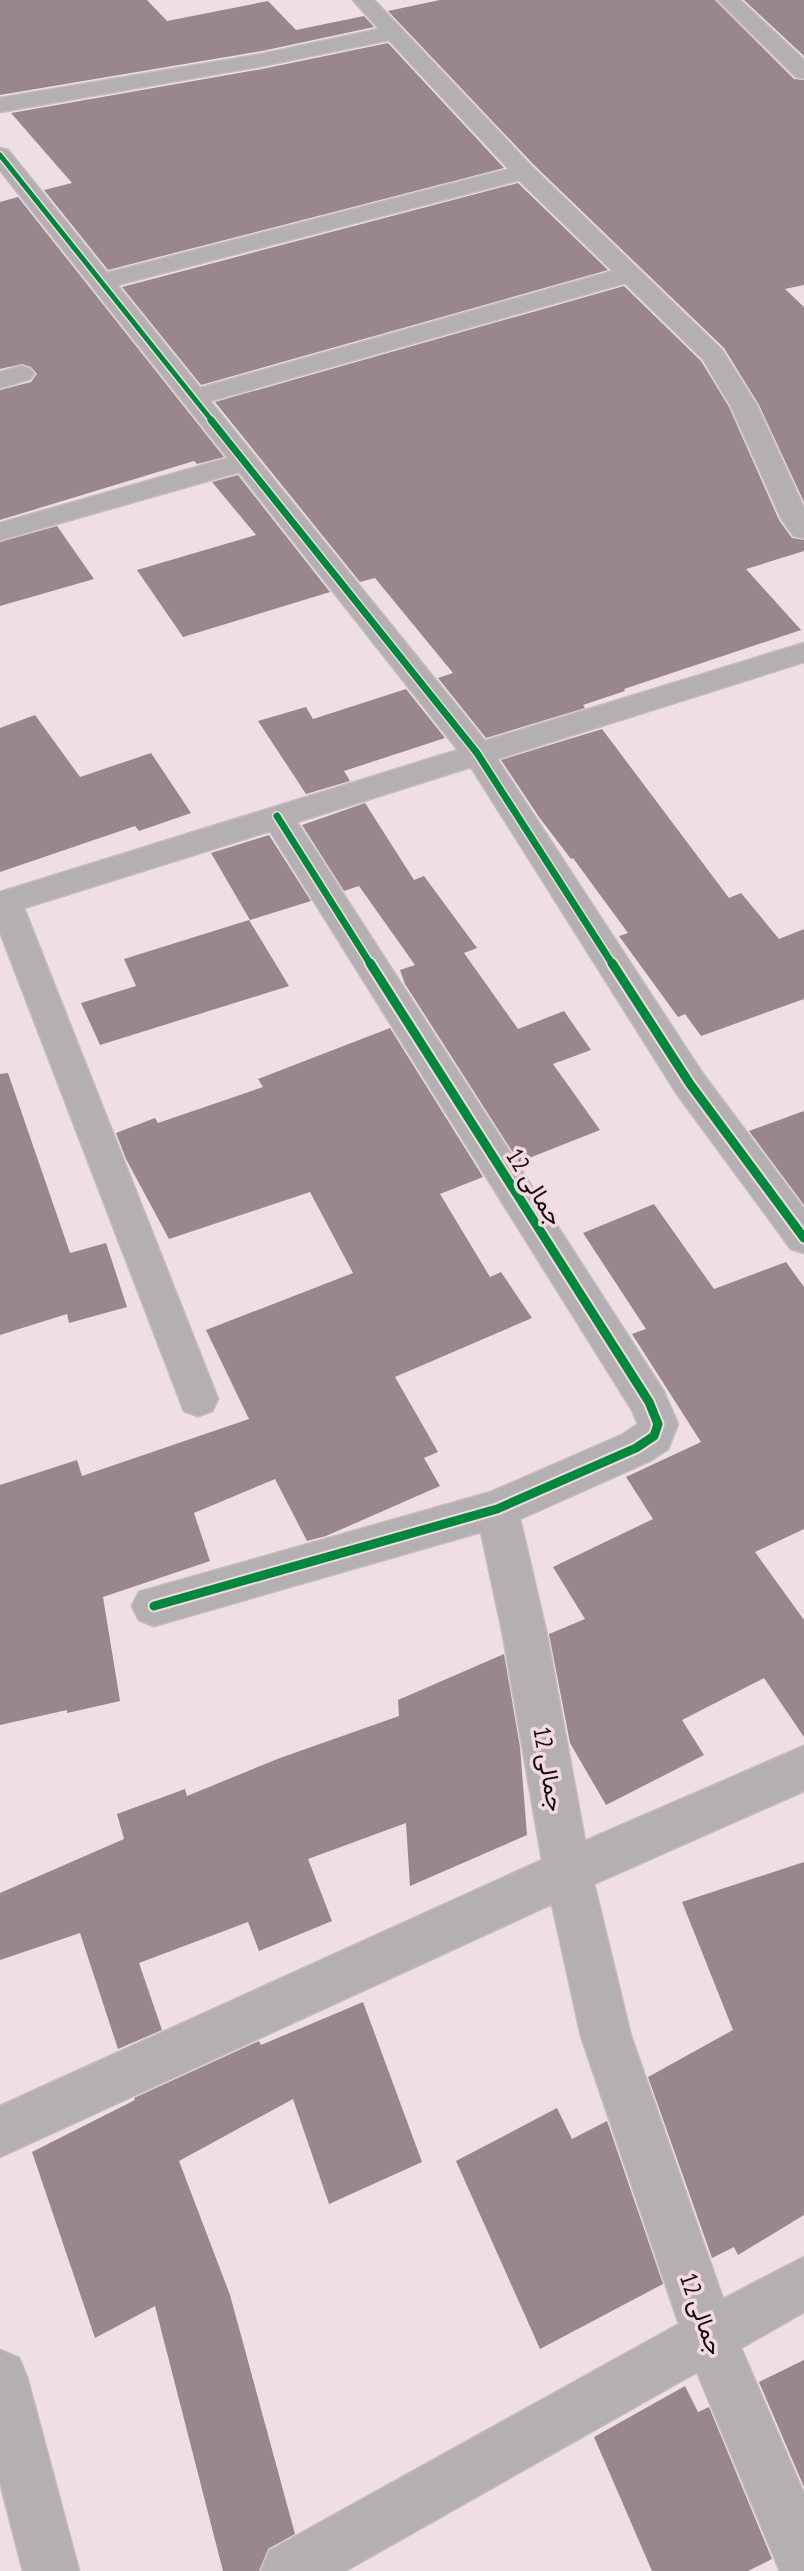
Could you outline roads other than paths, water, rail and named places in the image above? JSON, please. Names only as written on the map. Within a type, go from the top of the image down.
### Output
[{"type":"street","points":[[363,0],[524,172],[713,355],[744,406],[795,518],[804,530]]},
{"type":"street","points":[[728,0],[804,72]]},
{"type":"street","points":[[0,106],[262,60],[392,33]]},
{"type":"street","points":[[1,157],[477,753],[690,1084],[804,1238]]},
{"type":"street","points":[[102,282],[524,172]]},
{"type":"street","points":[[194,398],[630,274]]},
{"type":"street","points":[[0,532],[244,461]]},
{"type":"street","points":[[198,1399],[2,903],[804,652]]},
{"type":"street","name":"جمالی 12","points":[[277,816],[649,1402],[658,1424],[654,1436],[636,1448],[497,1510],[525,1634],[568,1872],[606,2036],[710,2338],[804,2560]]},
{"type":"street","points":[[154,1605],[497,1510]]},
{"type":"street","points":[[0,2132],[568,1872],[804,1768]]},
{"type":"street","points":[[289,2571],[710,2338],[804,2283]]},
{"type":"street","points":[[0,2377],[51,2571]]}]
